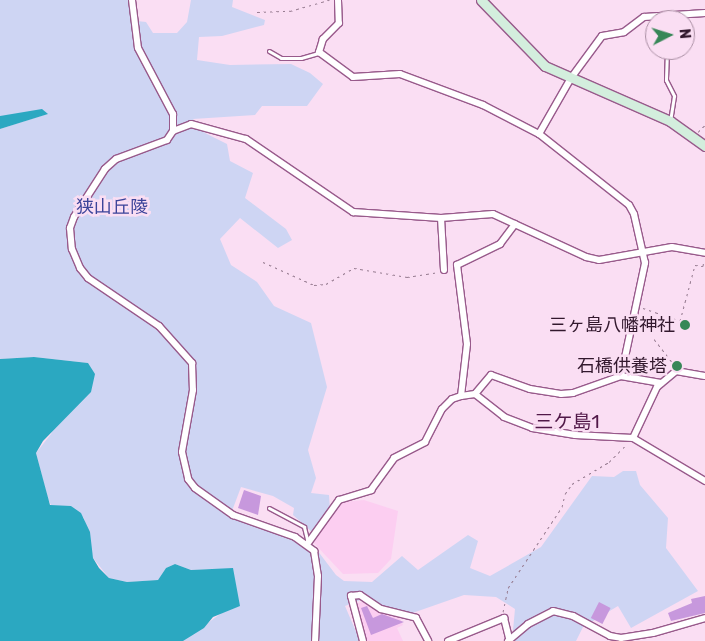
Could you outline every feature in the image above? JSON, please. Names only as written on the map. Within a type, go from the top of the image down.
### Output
[{"type":"street","points":[[132,0],[138,48],[173,114],[173,132]]},
{"type":"street","points":[[338,0],[340,23],[323,39],[319,52],[353,78],[400,74],[483,106],[539,134],[629,205],[645,250],[637,307],[622,376]]},
{"type":"street","points":[[481,0],[536,59],[571,78],[670,121],[694,136],[705,146]]},
{"type":"street","points":[[539,134],[571,78],[602,36],[624,32],[645,16]]},
{"type":"street","points":[[315,641],[318,562],[308,543],[240,518],[195,488],[188,479],[182,452],[193,390],[192,363],[159,326],[88,278],[75,258],[70,239],[74,216],[104,169],[116,159],[166,140],[173,132],[191,124],[246,139],[262,147],[292,173],[353,212],[384,217],[441,218],[493,214],[593,259],[607,260],[645,250],[680,247],[705,255]]},
{"type":"street","points":[[441,218],[444,270]]},
{"type":"street","points":[[461,396],[467,344],[457,265],[500,244],[515,224]]},
{"type":"street","points":[[633,438],[661,383],[676,371],[705,376]]},
{"type":"street","points":[[308,543],[339,500],[371,490],[394,458],[425,442],[442,409],[452,399],[475,394],[491,375],[530,389],[561,394],[573,393],[622,376],[661,383]]},
{"type":"street","points":[[475,394],[504,417],[532,428],[575,435],[633,438],[705,480]]},
{"type":"street","points":[[363,641],[351,596],[360,595],[381,609],[416,618],[428,641]]},
{"type":"street","points":[[448,641],[504,618],[508,639],[544,613],[553,611],[573,616],[610,636],[622,638],[653,633],[705,618]]},
{"type":"lane","points":[[269,51],[281,58],[301,58],[319,52]]},
{"type":"lane","points":[[667,60],[666,80],[674,96],[670,121]]},
{"type":"lane","points":[[269,508],[304,527],[308,543]]},
{"type":"path","points":[[257,12],[290,11],[329,0]]},
{"type":"path","points":[[694,136],[705,125]]},
{"type":"path","points":[[637,307],[680,321],[695,265],[703,266],[705,255]]},
{"type":"path","points":[[263,262],[314,285],[326,284],[354,268],[407,277],[444,270]]},
{"type":"path","points":[[654,339],[671,358],[676,371]]},
{"type":"path","points":[[504,618],[502,607],[508,588],[562,507],[565,494],[572,484],[609,462],[633,438]]},
{"type":"shaded area","points":[[364,500],[398,511],[391,559],[378,573],[343,574],[312,541],[343,502]]},
{"type":"shaded area","points":[[368,600],[400,618],[403,625],[397,628],[403,641],[365,641],[355,604]]},
{"type":"green space","name":"狭山丘陵","points":[[0,0],[133,0],[137,21],[146,22],[153,33],[177,33],[187,22],[191,0],[233,0],[232,7],[265,20],[264,25],[222,36],[199,37],[197,60],[230,65],[291,64],[310,73],[323,84],[307,106],[262,106],[255,115],[193,119],[205,133],[227,144],[230,161],[253,173],[245,198],[286,229],[292,240],[278,248],[240,218],[220,239],[231,265],[257,282],[274,306],[311,323],[327,387],[308,450],[316,478],[311,493],[329,495],[330,510],[312,532],[293,515],[294,508],[273,496],[241,487],[232,511],[297,540],[306,548],[314,546],[336,575],[344,581],[372,582],[402,556],[418,570],[468,535],[478,541],[470,568],[490,576],[541,547],[592,476],[614,477],[623,471],[636,471],[640,485],[668,518],[666,548],[698,591],[631,628],[618,606],[583,627],[576,641],[512,641],[515,609],[496,597],[464,595],[401,617],[368,597],[345,606],[360,641],[183,641],[223,612],[214,569],[191,570],[175,564],[166,568],[158,580],[127,582],[109,578],[93,558],[84,518],[71,506],[52,507],[48,499],[36,453],[51,434],[88,363],[34,357],[0,359],[0,129],[47,114],[0,116]]},
{"type":"water","points":[[42,109],[48,114],[0,129],[0,116]]},
{"type":"water","points":[[34,357],[88,363],[95,374],[91,392],[43,441],[36,453],[50,505],[71,506],[81,513],[90,532],[93,558],[99,568],[109,578],[127,582],[158,580],[166,568],[175,564],[191,570],[233,568],[240,606],[213,617],[204,628],[183,641],[0,641],[0,359]]},
{"type":"building","points":[[244,490],[261,496],[258,515],[238,508]]},
{"type":"building","points":[[705,596],[705,613],[671,621],[668,613],[692,603],[691,599]]},
{"type":"building","points":[[599,602],[611,608],[602,624],[591,618]]},
{"type":"building","points":[[367,606],[373,618],[382,614],[404,622],[371,635],[361,608]]},
{"type":"place","name":"三ヶ島八幡神社","points":[[685,325]]},
{"type":"place","name":"石橋供養塔","points":[[677,366]]},
{"type":"district","name":"三ケ島1","points":[[567,422]]}]
